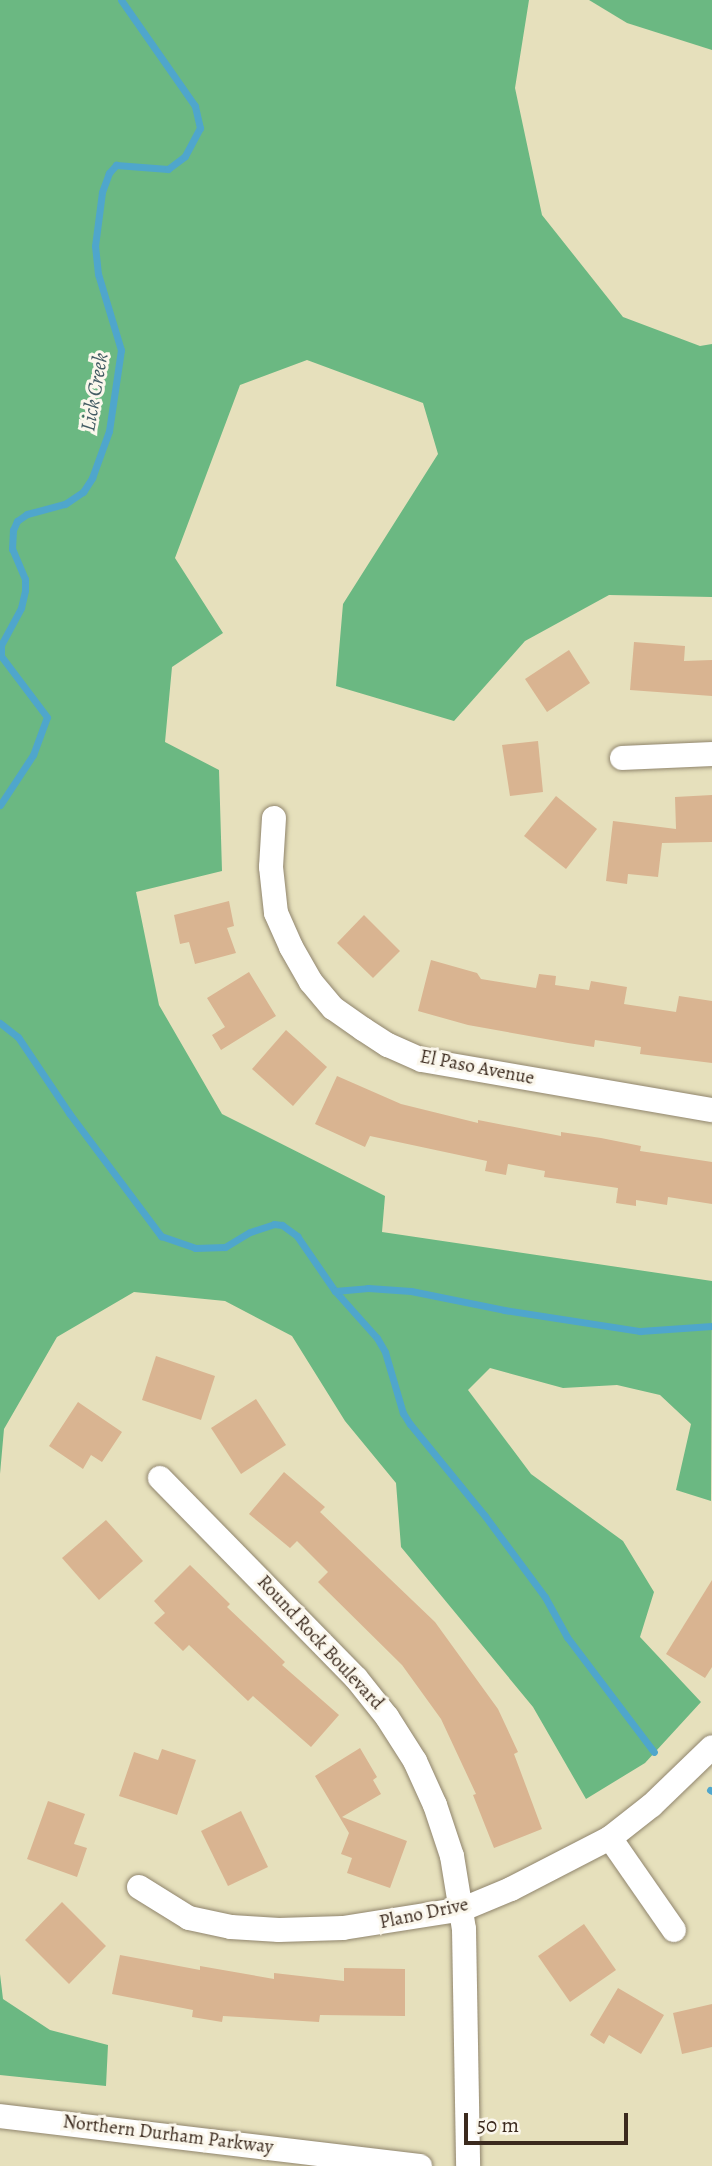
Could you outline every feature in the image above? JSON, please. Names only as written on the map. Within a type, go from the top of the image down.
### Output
[{"type":"street","points":[[622,758],[712,754]]},
{"type":"street","name":"El Paso Avenue","points":[[274,818],[271,867],[276,913],[290,947],[311,982],[333,1008],[363,1030],[422,1060],[712,1111]]},
{"type":"street","name":"Round Rock Boulevard","points":[[160,1478],[346,1668],[387,1717],[415,1761],[435,1805],[452,1856],[463,1909],[468,2166]]},
{"type":"street","name":"Plano Drive","points":[[139,1887],[189,1918],[231,1927],[279,1930],[343,1928],[463,1909],[511,1889],[610,1838],[652,1805],[712,1747]]},
{"type":"street","points":[[610,1838],[674,1930]]},
{"type":"street","name":"Northern Durham Parkway","points":[[0,2116],[420,2166]]},
{"type":"green space","points":[[0,0],[529,0],[515,88],[542,215],[623,317],[700,346],[712,344],[712,597],[609,595],[525,641],[454,721],[336,686],[343,604],[438,454],[423,403],[307,360],[240,385],[175,558],[223,633],[172,667],[165,742],[219,770],[222,871],[136,892],[159,1005],[222,1114],[385,1196],[382,1232],[712,1281],[711,1501],[676,1490],[691,1424],[660,1395],[617,1385],[563,1388],[490,1368],[468,1390],[531,1474],[623,1541],[654,1592],[640,1637],[701,1702],[645,1763],[586,1799],[533,1707],[401,1547],[396,1483],[345,1421],[292,1336],[225,1301],[134,1292],[57,1337],[4,1429],[0,1474]]},
{"type":"green space","points":[[589,0],[712,0],[712,50],[627,23]]},
{"type":"green space","points":[[0,1974],[3,1999],[50,2030],[108,2045],[106,2086],[0,2075]]},
{"type":"building","points":[[634,642],[685,646],[684,661],[712,660],[712,696],[630,690]]},
{"type":"building","points":[[569,650],[590,683],[547,712],[525,679]]},
{"type":"building","points":[[538,741],[543,792],[510,796],[502,745]]},
{"type":"building","points":[[712,795],[712,842],[662,843],[658,877],[628,874],[627,884],[606,881],[613,821],[676,829],[675,797]]},
{"type":"building","points":[[556,796],[597,829],[566,869],[524,836]]},
{"type":"building","points":[[229,901],[234,926],[227,928],[236,953],[195,964],[189,942],[180,944],[174,915]]},
{"type":"building","points":[[364,915],[400,951],[373,978],[337,943]]},
{"type":"building","points":[[431,960],[477,973],[481,979],[536,988],[539,974],[556,976],[555,985],[589,990],[591,981],[627,987],[624,1004],[676,1012],[679,996],[712,1001],[712,1063],[640,1054],[641,1047],[595,1040],[594,1047],[568,1043],[468,1025],[418,1011]]},
{"type":"building","points":[[249,972],[276,1016],[221,1050],[212,1035],[225,1027],[207,998]]},
{"type":"building","points":[[286,1030],[327,1067],[293,1106],[252,1069]]},
{"type":"building","points":[[337,1076],[401,1104],[478,1123],[478,1120],[561,1136],[561,1132],[601,1138],[641,1146],[640,1151],[712,1162],[712,1204],[668,1197],[667,1205],[636,1200],[636,1206],[616,1203],[618,1188],[544,1177],[545,1171],[508,1164],[506,1175],[485,1171],[487,1161],[370,1136],[365,1147],[315,1124]]},
{"type":"building","points":[[156,1356],[215,1376],[201,1420],[142,1400]]},
{"type":"building","points":[[256,1399],[286,1445],[241,1474],[211,1428]]},
{"type":"building","points":[[78,1402],[122,1432],[102,1462],[91,1455],[83,1469],[49,1446]]},
{"type":"building","points":[[284,1472],[325,1507],[320,1512],[435,1622],[498,1709],[518,1752],[514,1754],[542,1829],[494,1848],[473,1795],[476,1794],[441,1719],[402,1665],[318,1582],[328,1572],[297,1541],[290,1548],[249,1514]]},
{"type":"building","points":[[106,1520],[143,1561],[99,1600],[62,1558]]},
{"type":"building","points":[[190,1565],[230,1604],[227,1607],[285,1662],[282,1665],[339,1715],[311,1747],[253,1696],[248,1701],[189,1645],[183,1651],[154,1623],[165,1613],[154,1601]]},
{"type":"building","points":[[712,1580],[712,1667],[705,1678],[666,1654]]},
{"type":"building","points":[[360,1748],[377,1777],[373,1780],[381,1794],[342,1817],[407,1841],[390,1888],[347,1873],[352,1858],[341,1854],[349,1833],[315,1776]]},
{"type":"building","points":[[162,1749],[196,1760],[177,1815],[119,1796],[134,1752],[158,1760]]},
{"type":"building","points":[[48,1801],[85,1814],[74,1844],[87,1848],[77,1877],[27,1859]]},
{"type":"building","points":[[241,1811],[268,1867],[228,1886],[201,1831]]},
{"type":"building","points":[[62,1902],[106,1946],[69,1984],[25,1940]]},
{"type":"building","points":[[584,1924],[616,1970],[570,2002],[538,1956]]},
{"type":"building","points":[[120,1955],[200,1970],[200,1966],[274,1979],[274,1973],[344,1981],[344,1968],[405,1969],[405,2016],[320,2015],[319,2022],[223,2016],[222,2022],[192,2017],[193,2010],[112,1994]]},
{"type":"building","points":[[618,1988],[664,2015],[641,2054],[609,2035],[604,2044],[590,2035]]},
{"type":"building","points":[[712,2004],[712,2047],[682,2054],[673,2013]]},
{"type":"waterway","name":"Lick Creek","points":[[0,805],[33,755],[47,717],[1,656],[1,645],[21,608],[25,590],[25,579],[12,549],[13,530],[17,521],[27,514],[65,504],[83,492],[92,478],[109,431],[121,350],[98,274],[95,246],[102,192],[109,173],[116,165],[168,169],[185,156],[200,128],[195,106],[121,0]]},
{"type":"waterway","points":[[0,1023],[18,1037],[69,1113],[161,1236],[195,1248],[225,1247],[250,1232],[274,1224],[282,1225],[297,1236],[335,1291],[377,1338],[385,1352],[403,1413],[410,1424],[485,1516],[545,1597],[567,1637],[654,1752]]},
{"type":"waterway","points":[[335,1291],[368,1288],[411,1291],[504,1310],[640,1331],[712,1326]]}]
